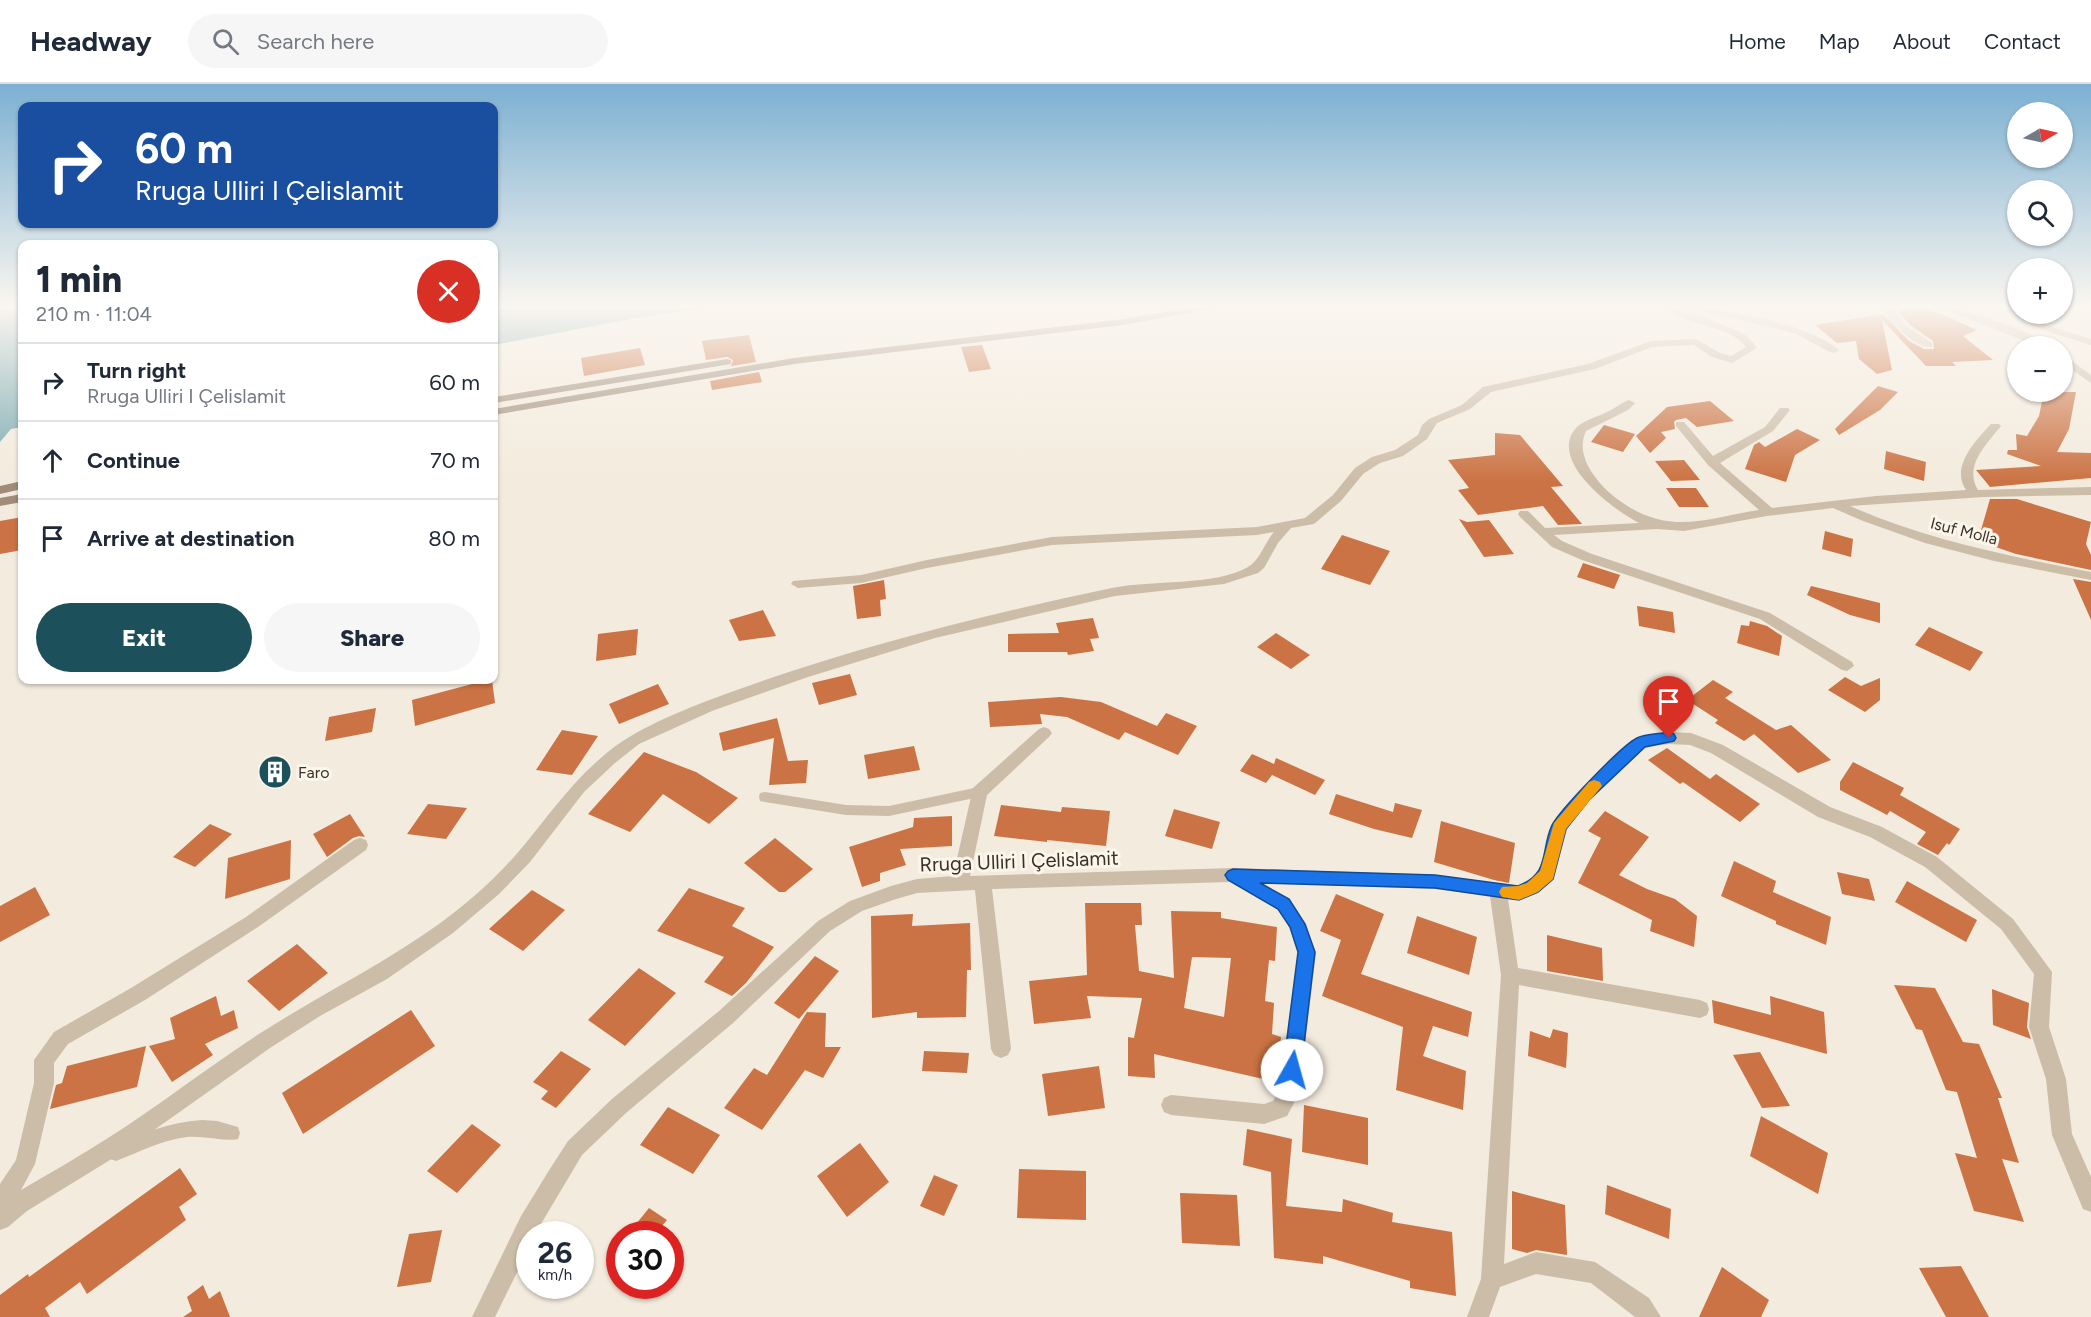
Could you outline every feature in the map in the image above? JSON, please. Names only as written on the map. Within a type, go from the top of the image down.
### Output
[{"type":"main road","points":[[498,399],[710,366]]},
{"type":"main road","points":[[498,411],[767,366]]},
{"type":"main road","points":[[0,489],[18,486]]},
{"type":"main road","points":[[0,502],[18,499]]},
{"type":"street","points":[[798,584],[861,579],[927,564],[1052,541],[1257,531],[1309,521],[1337,498],[1359,471],[1376,460],[1405,449],[1423,436],[1428,425],[1433,421],[1466,407],[1487,389],[1595,366]]},
{"type":"street","points":[[2073,366],[2091,380]]},
{"type":"street","points":[[1629,403],[1624,408],[1581,429],[1576,442],[1578,458],[1588,477],[1602,494],[1625,511],[1656,525]]},
{"type":"street","points":[[1712,462],[1769,429],[1784,410]]},
{"type":"street","points":[[1680,424],[1712,462],[1769,512]]},
{"type":"street","points":[[1976,495],[1969,487],[1967,473],[1979,443],[1995,426]]},
{"type":"street","points":[[1542,532],[1656,525],[1681,527],[1834,504],[1976,495],[2091,491]]},
{"type":"street","name":"Isuf Molla","points":[[1834,504],[1872,522],[1944,544],[2091,576]]},
{"type":"street","points":[[1524,514],[1557,544],[1587,557],[1765,616],[1847,666]]},
{"type":"street","points":[[0,1219],[19,1203],[116,1145],[263,1042],[313,1010],[380,973],[447,928],[493,889],[516,865],[578,788],[609,759],[634,740],[663,725],[756,688],[934,634],[1140,587],[1226,579],[1253,570],[1263,561],[1270,544],[1286,526]]},
{"type":"street","points":[[960,883],[979,792],[1044,733]]},
{"type":"street","name":"Rruga Ulliri I Çelislamit","points":[[483,1317],[529,1224],[575,1148],[619,1106],[703,1037],[824,926],[856,906],[917,886],[1233,875],[1435,882],[1519,893],[1533,887],[1547,875],[1559,827],[1584,796],[1641,742],[1669,738],[1692,739],[1717,748],[1824,812],[1876,832],[1931,862],[2007,924],[2043,972],[2039,1027],[2056,1079],[2062,1135],[2091,1201]]},
{"type":"street","points":[[0,1203],[25,1164],[44,1083],[44,1060],[61,1038],[138,994],[252,922],[360,845]]},
{"type":"street","points":[[1171,1105],[1264,1114],[1280,1109],[1289,1094],[1307,952],[1297,924],[1284,904],[1233,875]]},
{"type":"street","points":[[983,884],[1001,1049]]},
{"type":"street","points":[[1478,1317],[1492,1279],[1510,975],[1498,891]]},
{"type":"street","points":[[1510,975],[1700,1009]]},
{"type":"street","points":[[1492,1279],[1536,1263],[1595,1274],[1641,1306],[1650,1317]]},
{"type":"lane","points":[[765,797],[846,810],[889,811],[979,792]]},
{"type":"lane","points":[[56,1180],[152,1138],[186,1128],[215,1127],[232,1133]]},
{"type":"water","points":[[0,366],[18,366],[18,428],[11,429],[0,442]]},
{"type":"building","points":[[582,366],[642,366],[584,376]]},
{"type":"building","points":[[967,366],[990,366],[991,369],[969,372]]},
{"type":"building","points":[[1867,366],[1891,366],[1892,370],[1877,374]]},
{"type":"building","points":[[759,372],[762,382],[712,390],[710,381]]},
{"type":"building","points":[[1878,386],[1898,392],[1880,410],[1839,435],[1835,429]]},
{"type":"building","points":[[2073,392],[2076,392],[2069,429],[2057,452],[2091,453],[2091,478],[1990,487],[1976,470],[2041,466],[2007,454],[2008,450],[2017,450],[2016,434],[2027,436],[2039,416],[2042,402],[2073,402]]},
{"type":"building","points":[[1710,401],[1734,421],[1697,427],[1686,418],[1676,420],[1675,429],[1661,432],[1666,438],[1650,453],[1636,436],[1667,407]]},
{"type":"building","points":[[1604,425],[1635,434],[1623,452],[1591,442]]},
{"type":"building","points":[[1797,429],[1820,440],[1795,455],[1786,482],[1745,469],[1754,445],[1759,442],[1765,447]]},
{"type":"building","points":[[1495,433],[1520,435],[1563,486],[1551,487],[1582,524],[1558,525],[1543,506],[1478,515],[1458,490],[1469,488],[1448,460],[1495,455]]},
{"type":"building","points":[[1886,451],[1926,462],[1924,481],[1884,469]]},
{"type":"building","points":[[1684,460],[1700,480],[1671,481],[1655,461]]},
{"type":"building","points":[[1666,488],[1696,488],[1709,507],[1679,507]]},
{"type":"building","points":[[1990,499],[2017,499],[2091,522],[2086,544],[2091,555],[2091,570],[2016,554],[1990,545],[1991,542],[1979,537]]},
{"type":"building","points":[[18,518],[18,551],[0,554],[0,521]]},
{"type":"building","points":[[1459,519],[1467,522],[1489,520],[1514,554],[1484,557]]},
{"type":"building","points":[[1825,531],[1853,539],[1851,557],[1822,549]]},
{"type":"building","points":[[1342,535],[1390,551],[1370,585],[1321,569]]},
{"type":"building","points":[[1583,563],[1620,575],[1614,589],[1577,577]]},
{"type":"building","points":[[2073,579],[2091,582],[2091,620]]},
{"type":"building","points":[[884,580],[886,599],[880,600],[881,616],[857,619],[853,586]]},
{"type":"building","points":[[1811,586],[1880,603],[1880,623],[1850,615],[1807,595]]},
{"type":"building","points":[[1637,606],[1673,612],[1675,633],[1639,626]]},
{"type":"building","points":[[763,610],[776,636],[739,641],[729,620]]},
{"type":"building","points":[[1093,618],[1099,638],[1090,639],[1094,651],[1068,655],[1067,652],[1008,652],[1008,634],[1059,633],[1056,623]]},
{"type":"building","points":[[1750,621],[1767,626],[1782,636],[1779,656],[1737,643],[1741,625],[1749,626]]},
{"type":"building","points":[[1929,627],[1983,652],[1970,671],[1915,645]]},
{"type":"building","points":[[638,629],[636,655],[596,661],[598,634]]},
{"type":"building","points":[[1276,633],[1310,655],[1291,669],[1257,647]]},
{"type":"building","points":[[850,674],[857,695],[819,705],[812,683]]},
{"type":"building","points":[[1845,677],[1861,686],[1880,678],[1880,700],[1865,712],[1828,690]]},
{"type":"building","points":[[1713,680],[1733,692],[1725,698],[1776,730],[1791,725],[1831,760],[1798,773],[1754,734],[1744,741],[1715,723],[1718,720],[1687,700]]},
{"type":"building","points":[[1667,681],[1692,695],[1671,713],[1647,698]]},
{"type":"building","points":[[472,684],[493,684],[495,703],[415,726],[412,700]]},
{"type":"building","points":[[658,684],[669,704],[619,724],[609,704]]},
{"type":"building","points":[[1061,697],[1101,702],[1157,726],[1166,713],[1197,726],[1178,755],[1125,732],[1119,740],[1067,717],[1040,714],[1042,724],[990,727],[988,702]]},
{"type":"building","points":[[376,708],[372,732],[325,741],[329,717]]},
{"type":"building","points":[[777,718],[788,761],[808,760],[806,783],[769,785],[774,738],[723,751],[719,733]]},
{"type":"building","points":[[562,730],[598,736],[572,775],[536,770]]},
{"type":"building","points":[[914,746],[920,770],[868,779],[864,755]]},
{"type":"building","points":[[1667,748],[1710,779],[1716,774],[1760,804],[1740,822],[1683,782],[1680,784],[1648,760]]},
{"type":"building","points":[[644,752],[696,772],[738,798],[709,824],[663,794],[630,832],[588,814]]},
{"type":"building","points":[[1252,754],[1274,764],[1276,758],[1325,780],[1315,795],[1272,775],[1266,783],[1240,771]]},
{"type":"building","points":[[1853,762],[1904,788],[1900,795],[1960,829],[1949,845],[1947,843],[1938,855],[1917,844],[1926,832],[1890,811],[1887,815],[1840,790],[1840,782]]},
{"type":"building","points":[[1336,794],[1393,812],[1395,803],[1422,810],[1412,838],[1374,829],[1329,814]]},
{"type":"building","points":[[428,804],[467,808],[446,839],[407,834]]},
{"type":"building","points":[[1001,805],[1061,812],[1062,807],[1110,811],[1106,846],[994,836]]},
{"type":"building","points":[[1174,809],[1220,822],[1212,849],[1165,836]]},
{"type":"building","points":[[1605,811],[1649,837],[1619,875],[1647,889],[1675,899],[1697,916],[1694,947],[1650,931],[1652,920],[1578,883],[1601,838],[1588,831]]},
{"type":"building","points":[[350,814],[365,837],[353,838],[327,857],[313,834]]},
{"type":"building","points":[[952,816],[952,846],[900,849],[906,865],[880,873],[880,881],[862,887],[849,847],[913,827],[914,818]]},
{"type":"building","points":[[1441,821],[1515,843],[1509,883],[1434,862]]},
{"type":"building","points":[[210,824],[232,834],[195,867],[173,857]]},
{"type":"building","points":[[775,838],[813,869],[785,892],[779,892],[744,863]]},
{"type":"building","points":[[291,840],[290,879],[225,899],[228,858]]},
{"type":"building","points":[[1734,861],[1776,881],[1773,892],[1831,917],[1826,945],[1776,924],[1776,921],[1721,896]]},
{"type":"building","points":[[1837,872],[1869,879],[1875,901],[1842,894]]},
{"type":"building","points":[[1907,881],[1977,920],[1966,942],[1895,902]]},
{"type":"building","points":[[35,887],[50,915],[0,942],[0,906]]},
{"type":"building","points":[[689,888],[745,908],[732,926],[774,947],[746,983],[732,996],[704,982],[724,957],[657,931]]},
{"type":"building","points":[[532,890],[565,910],[523,951],[489,929]]},
{"type":"building","points":[[1336,894],[1384,914],[1361,974],[1472,1012],[1468,1037],[1433,1026],[1423,1056],[1466,1071],[1463,1110],[1396,1090],[1403,1027],[1322,996],[1341,940],[1320,931]]},
{"type":"building","points":[[1085,903],[1141,903],[1142,925],[1135,925],[1139,971],[1174,978],[1171,911],[1221,912],[1221,918],[1277,927],[1275,961],[1269,960],[1265,1001],[1274,1003],[1272,1034],[1281,1037],[1276,1082],[1154,1054],[1155,1078],[1128,1076],[1128,1037],[1134,1038],[1142,998],[1087,996],[1091,1018],[1034,1024],[1029,981],[1087,975]],"holes":[[[1192,957],[1231,958],[1224,1017],[1184,1008]]]},
{"type":"building","points":[[913,914],[912,926],[970,923],[971,970],[967,970],[966,1017],[917,1018],[917,1012],[872,1018],[871,916]]},
{"type":"building","points":[[1417,916],[1477,937],[1469,975],[1407,953]]},
{"type":"building","points":[[1547,935],[1602,948],[1603,981],[1547,971]]},
{"type":"building","points":[[297,944],[328,973],[279,1011],[247,981]]},
{"type":"building","points":[[815,956],[839,971],[799,1019],[774,1003]]},
{"type":"building","points":[[639,968],[676,993],[625,1046],[588,1020]]},
{"type":"building","points":[[1894,985],[1935,988],[1963,1042],[1979,1044],[2002,1098],[1998,1098],[2019,1163],[2002,1159],[2024,1222],[1974,1211],[1955,1153],[1977,1158],[1957,1092],[1946,1090],[1922,1030],[1916,1029]]},
{"type":"building","points":[[1992,989],[2029,1003],[2027,1027],[2031,1039],[1993,1025]]},
{"type":"building","points":[[216,996],[221,1016],[234,1010],[238,1028],[205,1044],[213,1055],[172,1082],[149,1046],[175,1039],[170,1018]]},
{"type":"building","points":[[1770,996],[1824,1012],[1827,1054],[1714,1023],[1712,1000],[1771,1015]]},
{"type":"building","points":[[411,1010],[435,1046],[303,1134],[282,1093]]},
{"type":"building","points":[[807,1012],[826,1013],[825,1047],[841,1047],[823,1078],[805,1070],[762,1130],[724,1108],[754,1068],[767,1075]]},
{"type":"building","points":[[1553,1029],[1568,1033],[1566,1068],[1528,1056],[1530,1031],[1550,1038]]},
{"type":"building","points":[[146,1046],[137,1087],[50,1109],[56,1085],[62,1083],[67,1066]]},
{"type":"building","points":[[561,1051],[591,1069],[556,1108],[541,1099],[548,1091],[533,1082]]},
{"type":"building","points":[[924,1051],[969,1053],[967,1073],[922,1071]]},
{"type":"building","points":[[1760,1052],[1790,1106],[1762,1108],[1733,1055]]},
{"type":"building","points":[[1099,1066],[1105,1108],[1048,1116],[1042,1074]]},
{"type":"building","points":[[1304,1105],[1368,1118],[1368,1165],[1302,1152]]},
{"type":"building","points":[[668,1107],[720,1135],[693,1174],[640,1145]]},
{"type":"building","points":[[1761,1116],[1828,1153],[1818,1194],[1750,1156]]},
{"type":"building","points":[[472,1124],[501,1145],[457,1193],[427,1171]]},
{"type":"building","points":[[1247,1129],[1292,1139],[1286,1206],[1342,1212],[1343,1199],[1393,1213],[1392,1222],[1452,1232],[1456,1296],[1410,1288],[1410,1281],[1323,1256],[1323,1264],[1274,1258],[1271,1172],[1243,1165]]},
{"type":"building","points":[[860,1143],[889,1182],[847,1217],[817,1176]]},
{"type":"building","points":[[180,1168],[197,1194],[179,1207],[186,1220],[87,1294],[80,1282],[45,1308],[50,1317],[0,1317],[0,1295],[28,1274],[29,1277]]},
{"type":"building","points":[[1019,1169],[1086,1171],[1086,1220],[1017,1218]]},
{"type":"building","points":[[934,1175],[958,1185],[944,1216],[920,1206]]},
{"type":"building","points":[[1607,1185],[1671,1209],[1669,1239],[1605,1214]]},
{"type":"building","points":[[1512,1191],[1565,1205],[1567,1255],[1536,1250],[1527,1253],[1512,1249]]},
{"type":"building","points":[[1180,1193],[1237,1195],[1240,1246],[1182,1243]]},
{"type":"building","points":[[649,1208],[667,1220],[666,1221],[638,1221]]},
{"type":"building","points":[[442,1230],[431,1282],[397,1287],[409,1234]]},
{"type":"building","points":[[1961,1266],[1989,1317],[1946,1317],[1919,1268]]},
{"type":"building","points":[[1722,1267],[1769,1300],[1761,1317],[1699,1317]]},
{"type":"building","points":[[203,1285],[209,1299],[220,1291],[230,1317],[183,1317],[192,1311],[187,1297]]},
{"type":"slow traffic","points":[[1507,892],[1519,893],[1533,887],[1547,875],[1559,827],[1594,786]]},
{"type":"place","name":"Faro","points":[[275,772]]},
{"type":"route","points":[[1292,1070],[1307,952],[1297,924],[1284,904],[1233,875],[1435,882],[1519,893],[1533,887],[1547,875],[1559,827],[1584,796],[1641,742],[1669,738]]}]
